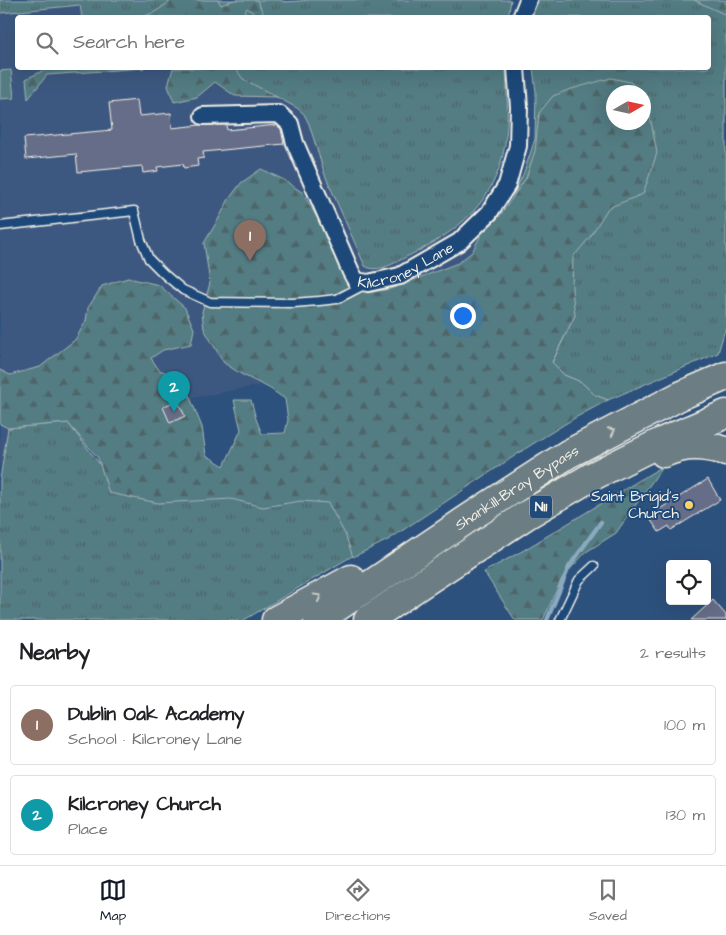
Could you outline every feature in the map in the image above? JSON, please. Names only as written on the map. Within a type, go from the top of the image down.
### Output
[{"type":"highway","name":"Shankill-Bray Bypass","points":[[318,620],[568,454],[680,396],[726,376]]},
{"type":"highway","name":"Shankill-Bray Bypass","points":[[368,620],[525,516],[591,477],[661,442],[726,414]]},
{"type":"highway","name":"N11","points":[[388,620],[466,566],[555,510],[639,465],[668,451],[684,446],[701,446],[726,451]]},
{"type":"highway","name":"N11","points":[[276,620],[359,574],[417,536],[568,454]]},
{"type":"street","points":[[523,15],[528,0]]},
{"type":"street","name":"Kilcroney Lane","points":[[203,116],[279,114],[290,124],[295,143],[351,272],[356,281],[368,283],[400,276],[460,242],[489,213],[507,185],[518,146],[519,107],[516,70]]},
{"type":"lane","points":[[0,226],[134,211],[141,240],[150,259],[183,290],[210,302],[293,303],[338,299],[368,283]]},
{"type":"lane","points":[[560,620],[579,580],[594,566]]},
{"type":"shaded area","points":[[0,0],[493,0],[492,15],[15,15],[15,70],[489,70],[483,185],[518,337],[41,426],[9,428],[0,480]]},
{"type":"green space","points":[[0,0],[279,0],[286,2],[311,0],[511,0],[508,15],[82,15],[80,5],[0,13]]},
{"type":"green space","points":[[172,0],[218,0],[221,5],[234,0],[257,0],[264,15],[256,15],[247,8],[243,15],[147,15]]},
{"type":"green space","points":[[539,0],[708,0],[726,10],[726,326],[718,353],[608,400],[595,395],[581,382],[564,375],[552,363],[575,315],[503,218],[524,172],[535,139],[536,92],[533,70],[711,70],[711,15],[533,15],[533,12]]},
{"type":"green space","points":[[694,0],[726,0],[726,15]]},
{"type":"green space","points":[[11,70],[14,98],[0,99],[0,71]]},
{"type":"green space","points":[[44,70],[116,70],[47,75],[28,99],[26,79]]},
{"type":"green space","points":[[172,70],[236,70],[243,79],[277,97],[235,96],[215,82],[197,97],[174,102],[168,86]]},
{"type":"green space","points":[[231,70],[506,70],[507,125],[500,164],[493,183],[484,199],[472,213],[443,237],[393,264],[376,269],[370,268],[365,266],[325,175],[304,114],[277,97],[243,87]]},
{"type":"green space","points":[[611,78],[630,82],[634,85],[606,85],[606,130],[651,130],[651,121],[657,153],[643,194],[608,208],[590,237],[573,257],[572,290],[575,315],[552,362],[564,375],[581,382],[595,395],[608,400],[531,445],[388,540],[353,557],[345,534],[328,503],[301,501],[263,507],[231,499],[158,503],[109,493],[98,458],[68,423],[8,428],[0,424],[0,370],[10,375],[40,367],[75,340],[86,321],[88,308],[102,286],[128,278],[159,285],[185,308],[194,329],[191,344],[163,350],[151,358],[159,370],[178,377],[187,390],[202,427],[206,455],[224,466],[241,430],[234,400],[251,400],[262,434],[285,433],[288,420],[285,399],[224,363],[204,329],[202,312],[210,283],[204,243],[229,199],[241,183],[261,169],[284,180],[303,193],[322,226],[348,279],[367,293],[390,289],[458,263],[472,252],[482,233],[499,217],[526,178],[535,151],[539,113],[553,96]]},
{"type":"green space","points":[[68,423],[111,479],[333,478],[359,552],[244,620],[0,620],[0,480],[8,428]]},
{"type":"green space","points":[[663,466],[616,533],[586,552],[562,578],[543,620],[515,620],[484,572]]},
{"type":"building","points":[[137,100],[139,116],[171,113],[172,128],[226,125],[227,130],[277,125],[281,129],[284,144],[203,152],[204,158],[197,159],[198,166],[184,168],[183,164],[157,167],[158,171],[143,173],[142,166],[78,172],[76,154],[26,159],[24,138],[112,130],[109,103]]},
{"type":"building","points":[[177,400],[185,416],[170,423],[163,407]]},
{"type":"building","name":"Saint Brigid's Church","points":[[708,479],[720,500],[671,530],[669,526],[659,532],[650,519],[660,513],[658,510]]},
{"type":"building","points":[[713,600],[726,615],[726,620],[691,620],[708,605],[711,605]]},
{"type":"waterway","points":[[547,620],[569,567],[601,522]]},
{"type":"place","name":"Dublin Oak Academy","points":[[250,261]]},
{"type":"place","name":"Kilcroney Church","points":[[174,412]]},
{"type":"place","name":"Saint Brigid's Church","points":[[689,505]]}]
